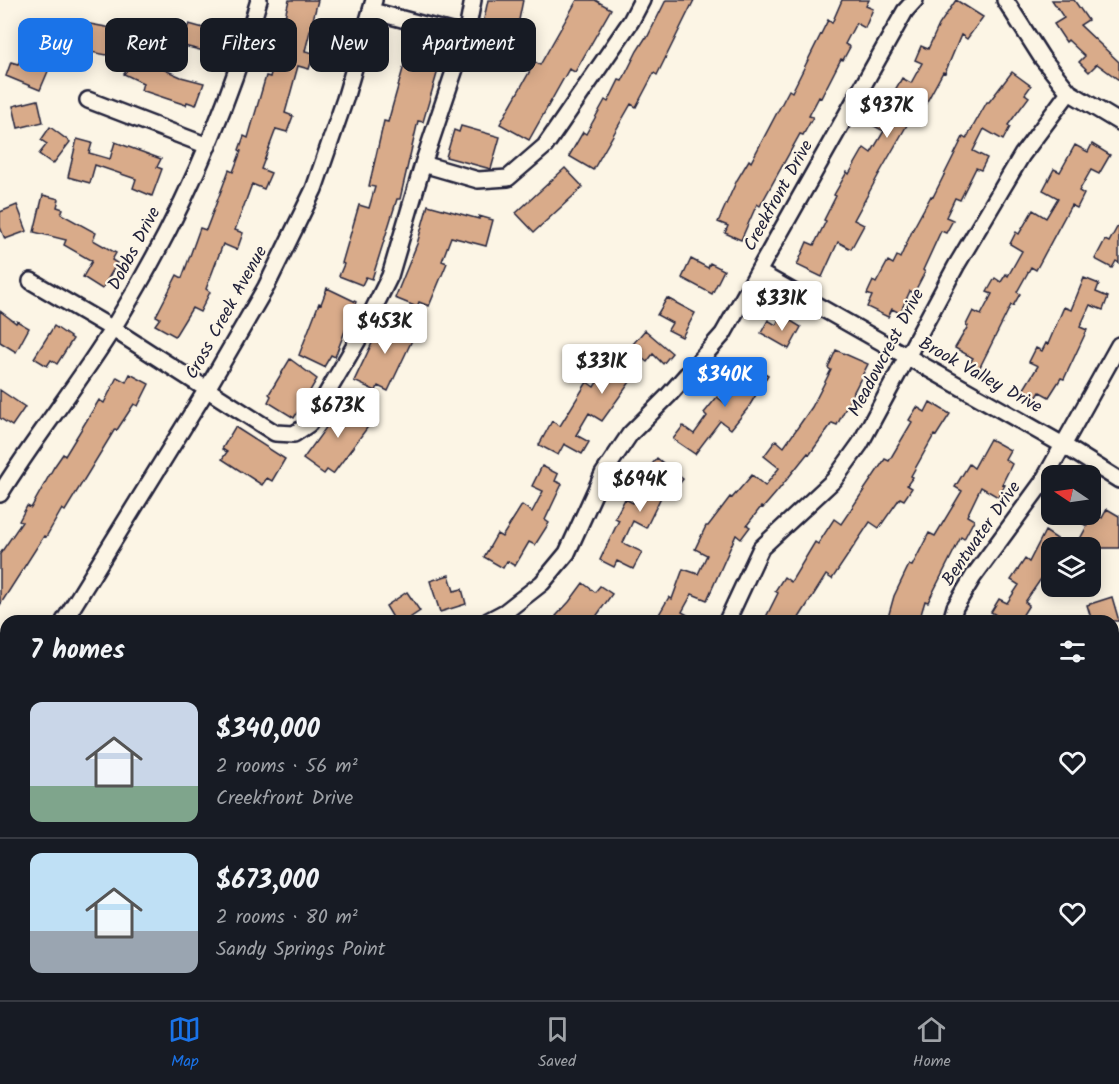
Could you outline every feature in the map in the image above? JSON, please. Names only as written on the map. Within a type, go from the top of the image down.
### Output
[{"type":"street","name":"Dobbs Drive","points":[[2,486],[113,329],[166,236],[208,146],[245,49],[259,0]]},
{"type":"street","points":[[470,18],[473,0]]},
{"type":"street","points":[[423,164],[478,180],[508,178],[545,146],[631,21],[642,0]]},
{"type":"street","name":"Creekfront Drive","points":[[509,615],[542,583],[567,553],[603,474],[630,434],[668,396],[723,334],[905,11],[915,0]]},
{"type":"street","points":[[1005,0],[1042,58],[1070,92],[1119,122]]},
{"type":"street","points":[[373,6],[410,18]]},
{"type":"street","name":"Cross Creek Avenue","points":[[68,615],[207,389],[266,287],[314,189],[345,99],[373,6]]},
{"type":"street","points":[[31,281],[113,329],[275,434],[294,434],[309,424],[358,340],[390,276],[423,164],[454,72]]},
{"type":"street","name":"Meadowcrest Drive","points":[[730,615],[761,548],[834,480],[860,444],[906,357],[1022,155],[1070,92]]},
{"type":"street","points":[[88,100],[208,146]]},
{"type":"street","name":"Brook Valley Drive","points":[[758,272],[1063,445],[1119,480]]},
{"type":"street","name":"Bentwater Drive","points":[[953,615],[955,607],[973,578],[1042,483],[1119,345]]},
{"type":"building","points":[[289,0],[318,0],[313,18],[309,18],[309,35],[305,51],[309,52],[309,69],[298,66],[297,70],[297,18],[285,18]]},
{"type":"building","points":[[488,0],[523,0],[519,18],[484,18]]},
{"type":"building","points":[[577,0],[595,0],[611,9],[575,72],[569,69],[529,140],[500,124],[529,72],[536,72],[536,63],[540,65]]},
{"type":"building","points":[[666,0],[694,0],[657,75],[654,73],[636,107],[631,104],[593,170],[569,156],[583,132],[586,134],[605,100],[608,102],[619,80],[622,81]]},
{"type":"building","points":[[842,0],[869,0],[866,6],[873,9],[865,28],[856,23],[845,44],[850,47],[809,116],[813,117],[803,135],[800,134],[760,206],[757,204],[741,240],[725,233],[728,226],[718,222],[737,180],[749,160],[751,162],[789,90],[792,92],[828,20],[832,23]]},
{"type":"building","points":[[956,0],[983,17],[967,39],[961,35],[945,73],[943,72],[924,107],[919,104],[879,174],[854,220],[864,225],[851,249],[838,242],[822,277],[797,265],[807,242],[814,245],[836,196],[834,195],[847,172],[849,174],[864,148],[871,153],[884,131],[874,126],[902,78],[911,83],[922,63],[915,60],[921,46],[928,49],[939,25]]},
{"type":"building","points":[[1052,0],[1074,0],[1088,20],[1080,25],[1119,62],[1119,80],[1097,64],[1089,72],[1079,62],[1085,56],[1068,40],[1066,42],[1054,24],[1064,18]]},
{"type":"building","points":[[189,24],[200,27],[200,50],[188,47]]},
{"type":"building","points":[[93,25],[105,27],[105,55],[93,52]]},
{"type":"building","points":[[11,62],[18,64],[18,72],[48,72],[40,90],[6,76]]},
{"type":"building","points":[[126,72],[170,72],[204,83],[196,105],[187,102],[186,105],[141,90],[143,83],[124,74]]},
{"type":"building","points":[[271,72],[296,72],[285,113],[293,116],[287,132],[276,129],[261,169],[271,173],[264,189],[252,184],[235,230],[243,233],[237,250],[223,244],[206,289],[210,292],[200,312],[192,308],[175,336],[155,325],[160,318],[156,316],[177,275],[182,278],[200,228],[206,230],[229,170],[233,172],[244,136],[248,138],[266,76],[270,77]]},
{"type":"building","points":[[402,72],[437,72],[423,122],[418,121],[400,199],[397,199],[372,279],[366,277],[362,285],[339,276],[359,205],[369,208],[375,187],[369,186],[384,121],[388,122]]},
{"type":"building","points":[[1012,72],[1031,86],[1025,94],[1029,97],[1008,125],[1010,127],[1003,140],[984,129],[973,151],[987,158],[981,170],[976,168],[960,200],[955,198],[946,217],[953,220],[946,233],[941,231],[914,293],[910,291],[900,313],[892,309],[888,317],[867,307],[872,296],[867,294],[873,281],[876,283],[888,261],[893,264],[897,256],[900,258],[913,229],[931,196],[933,197],[963,137],[966,139],[987,102]]},
{"type":"building","points":[[38,100],[43,122],[18,128],[13,106]]},
{"type":"building","points":[[461,126],[500,137],[491,169],[446,157],[454,130],[459,132]]},
{"type":"building","points":[[50,127],[70,142],[53,164],[39,154],[47,144],[41,140]]},
{"type":"building","points":[[77,139],[92,143],[89,153],[110,159],[115,142],[161,159],[157,167],[162,169],[152,196],[133,188],[136,179],[95,165],[90,183],[68,177]]},
{"type":"building","points":[[1092,144],[1110,155],[1099,174],[1091,170],[1079,191],[1084,194],[1077,208],[1071,205],[1036,270],[1031,267],[1017,292],[1020,294],[1013,306],[1011,305],[979,369],[970,363],[973,358],[955,348],[968,326],[966,325],[973,311],[981,315],[992,294],[987,292],[995,278],[1001,282],[1006,274],[1008,276],[1022,251],[1010,244],[1016,232],[1019,234],[1033,210],[1046,218],[1058,198],[1043,190],[1054,169],[1060,172],[1075,145],[1088,152]]},
{"type":"building","points":[[565,168],[583,187],[534,232],[516,213]]},
{"type":"building","points":[[43,195],[59,199],[57,207],[63,209],[61,214],[96,233],[93,240],[116,253],[112,260],[117,263],[102,289],[83,277],[92,261],[64,245],[66,240],[34,232]]},
{"type":"building","points":[[17,205],[27,231],[5,239],[0,227],[0,212]]},
{"type":"building","points":[[428,205],[479,219],[479,216],[493,220],[486,246],[451,237],[442,261],[447,263],[429,306],[419,302],[417,307],[395,298],[417,244]]},
{"type":"building","points":[[1119,224],[1119,263],[1116,261],[1112,268],[1095,259],[1105,240],[1109,242]]},
{"type":"building","points":[[691,259],[708,268],[710,263],[724,270],[712,294],[682,278]]},
{"type":"building","points":[[1084,278],[1099,284],[1096,292],[1108,297],[1103,310],[1090,305],[1080,327],[1087,330],[1064,379],[1061,378],[1049,397],[1040,392],[1035,400],[1022,392],[1038,366],[1029,362],[1036,348],[1042,351],[1046,343],[1048,344],[1064,307],[1071,310]]},
{"type":"building","points":[[327,288],[356,302],[335,357],[331,355],[324,367],[299,355]]},
{"type":"building","points":[[667,298],[695,313],[682,337],[668,330],[672,323],[657,315]]},
{"type":"building","points":[[0,311],[16,323],[17,321],[29,328],[16,352],[0,342]]},
{"type":"building","points":[[781,315],[801,327],[789,349],[761,333],[768,320],[776,325]]},
{"type":"building","points":[[385,316],[409,327],[406,333],[414,336],[388,391],[378,386],[376,391],[354,381]]},
{"type":"building","points":[[54,326],[73,339],[57,364],[51,360],[47,366],[34,358]]},
{"type":"building","points":[[645,330],[672,353],[663,364],[653,354],[647,362],[642,358],[627,380],[630,382],[602,421],[589,413],[576,435],[589,442],[582,454],[564,444],[558,455],[539,445],[552,421],[560,426],[587,382],[594,387],[615,354],[621,358]]},
{"type":"building","points":[[836,350],[868,364],[837,425],[832,423],[810,454],[808,453],[763,508],[761,507],[747,525],[750,527],[741,539],[736,535],[707,600],[692,594],[682,612],[687,615],[659,615],[669,597],[672,599],[683,569],[698,574],[707,555],[695,549],[706,526],[752,475],[765,486],[779,468],[764,456],[776,440],[784,447],[812,407],[831,370],[828,368]]},
{"type":"building","points":[[290,359],[317,379],[294,418],[268,402],[271,396],[269,394]]},
{"type":"building","points":[[738,363],[752,372],[755,367],[768,375],[748,408],[731,429],[720,421],[695,454],[673,439],[683,426],[694,434],[707,416],[704,413],[717,397],[726,404],[741,384],[729,376]]},
{"type":"building","points":[[130,374],[149,384],[138,406],[134,404],[117,430],[115,429],[65,511],[62,509],[0,605],[0,554],[22,522],[19,521],[27,506],[31,508],[54,467],[63,454],[65,456],[99,400],[104,403],[117,377],[126,382]]},
{"type":"building","points":[[0,390],[25,407],[12,426],[0,418]]},
{"type":"building","points":[[346,400],[373,420],[333,474],[327,470],[324,474],[303,459]]},
{"type":"building","points":[[930,402],[950,414],[936,436],[934,435],[911,476],[913,477],[907,485],[912,488],[904,500],[900,498],[879,528],[870,522],[832,579],[826,575],[801,615],[767,615],[778,593],[775,591],[784,577],[791,582],[815,542],[818,544],[834,519],[841,524],[885,459],[889,461],[912,422],[909,420],[917,407],[925,412]]},
{"type":"building","points":[[235,427],[285,459],[272,481],[267,478],[262,485],[222,459],[227,452],[222,449]]},
{"type":"building","points":[[990,439],[1010,450],[1005,459],[1012,464],[1002,484],[1005,485],[998,497],[981,487],[967,516],[974,520],[964,539],[961,537],[928,602],[925,601],[921,615],[889,615],[894,596],[909,565],[912,566],[929,533],[935,536],[962,491],[955,487],[969,464],[974,468]]},
{"type":"building","points":[[657,458],[683,479],[670,496],[664,491],[646,528],[633,521],[623,543],[642,552],[633,569],[617,561],[614,567],[600,560],[619,520],[615,518],[625,499],[633,503],[643,481],[640,479]]},
{"type":"building","points":[[542,466],[558,474],[555,481],[562,484],[545,520],[549,523],[535,545],[529,542],[515,566],[507,561],[503,568],[484,557],[497,534],[502,537],[522,505],[532,512],[543,491],[532,486]]},
{"type":"building","points":[[1107,509],[1119,516],[1119,548],[1101,548],[1101,537],[1081,537],[1087,526],[1085,525],[1101,525]]},
{"type":"building","points":[[1045,531],[1054,537],[1042,537]]},
{"type":"building","points":[[1041,539],[1041,579],[1025,602],[1029,605],[1023,615],[996,615],[991,612],[999,599],[1007,603],[1019,585],[1011,580],[1025,559],[1029,562]]},
{"type":"building","points":[[449,575],[454,591],[462,589],[466,604],[440,612],[430,581]]},
{"type":"building","points":[[583,583],[595,592],[600,586],[612,594],[597,615],[557,615]]},
{"type":"building","points":[[407,592],[420,611],[414,615],[391,615],[386,606]]},
{"type":"building","points":[[1112,597],[1117,615],[1090,615],[1087,605]]}]
